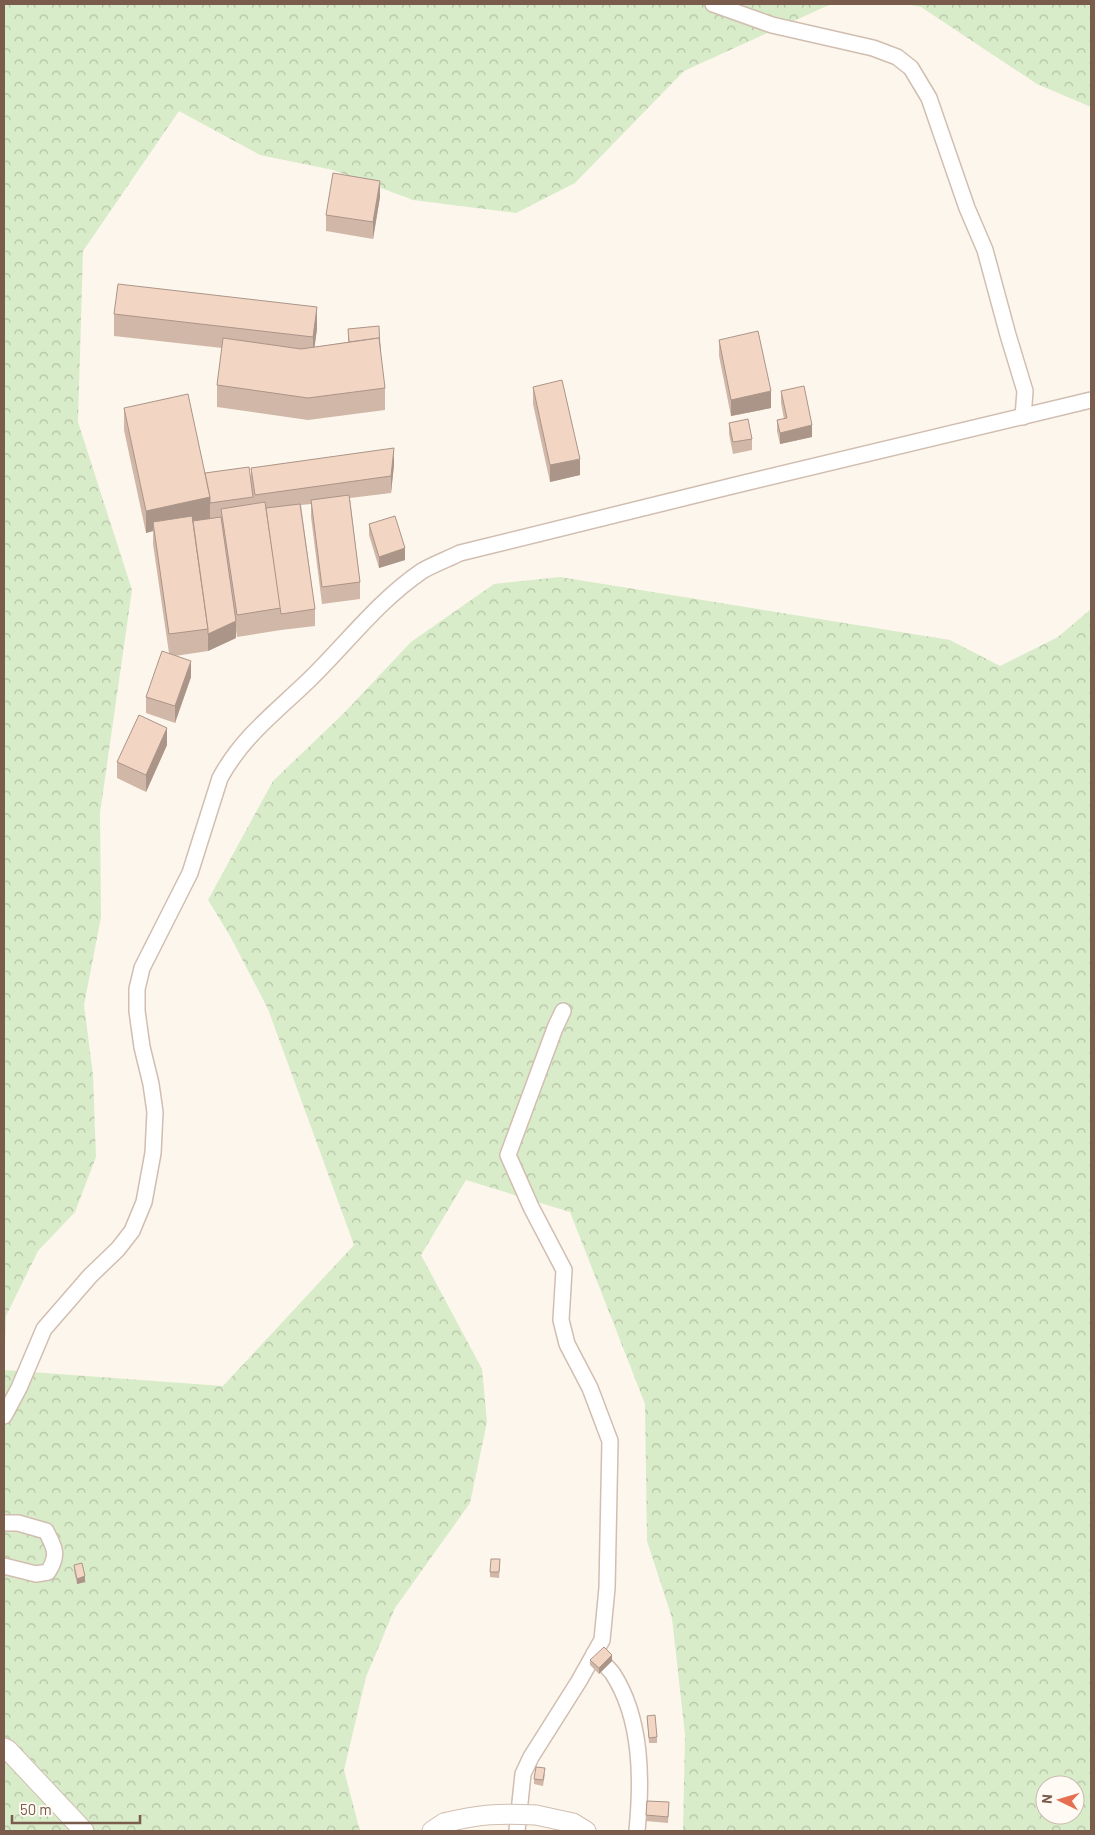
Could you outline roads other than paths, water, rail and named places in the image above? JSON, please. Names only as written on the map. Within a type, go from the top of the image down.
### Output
[{"type":"street","points":[[714,4],[772,25],[872,48],[897,57],[911,68],[929,98],[967,208],[985,250],[1025,391],[1023,417]]},
{"type":"street","points":[[4,1416],[19,1388],[44,1329],[90,1276],[118,1249],[132,1231],[144,1202],[153,1153],[156,1112],[142,1047],[137,1011],[137,989],[142,968],[190,873],[220,778],[247,738],[310,679],[388,598],[424,571],[460,553],[1091,400]]},
{"type":"street","points":[[518,1831],[523,1774],[531,1757],[579,1681],[602,1640],[607,1588],[610,1441],[590,1388],[567,1344],[561,1320],[564,1270],[531,1208],[508,1155],[563,1011]]},
{"type":"street","points":[[4,1523],[18,1523],[46,1531],[55,1548],[54,1562],[48,1572],[36,1574],[4,1566]]},
{"type":"street","points":[[594,1654],[612,1674],[627,1702],[637,1742],[640,1800],[637,1831]]},
{"type":"street","points":[[4,1748],[84,1831]]},
{"type":"street","points":[[438,1827],[470,1816],[502,1813],[536,1815],[573,1823],[586,1831]]}]
